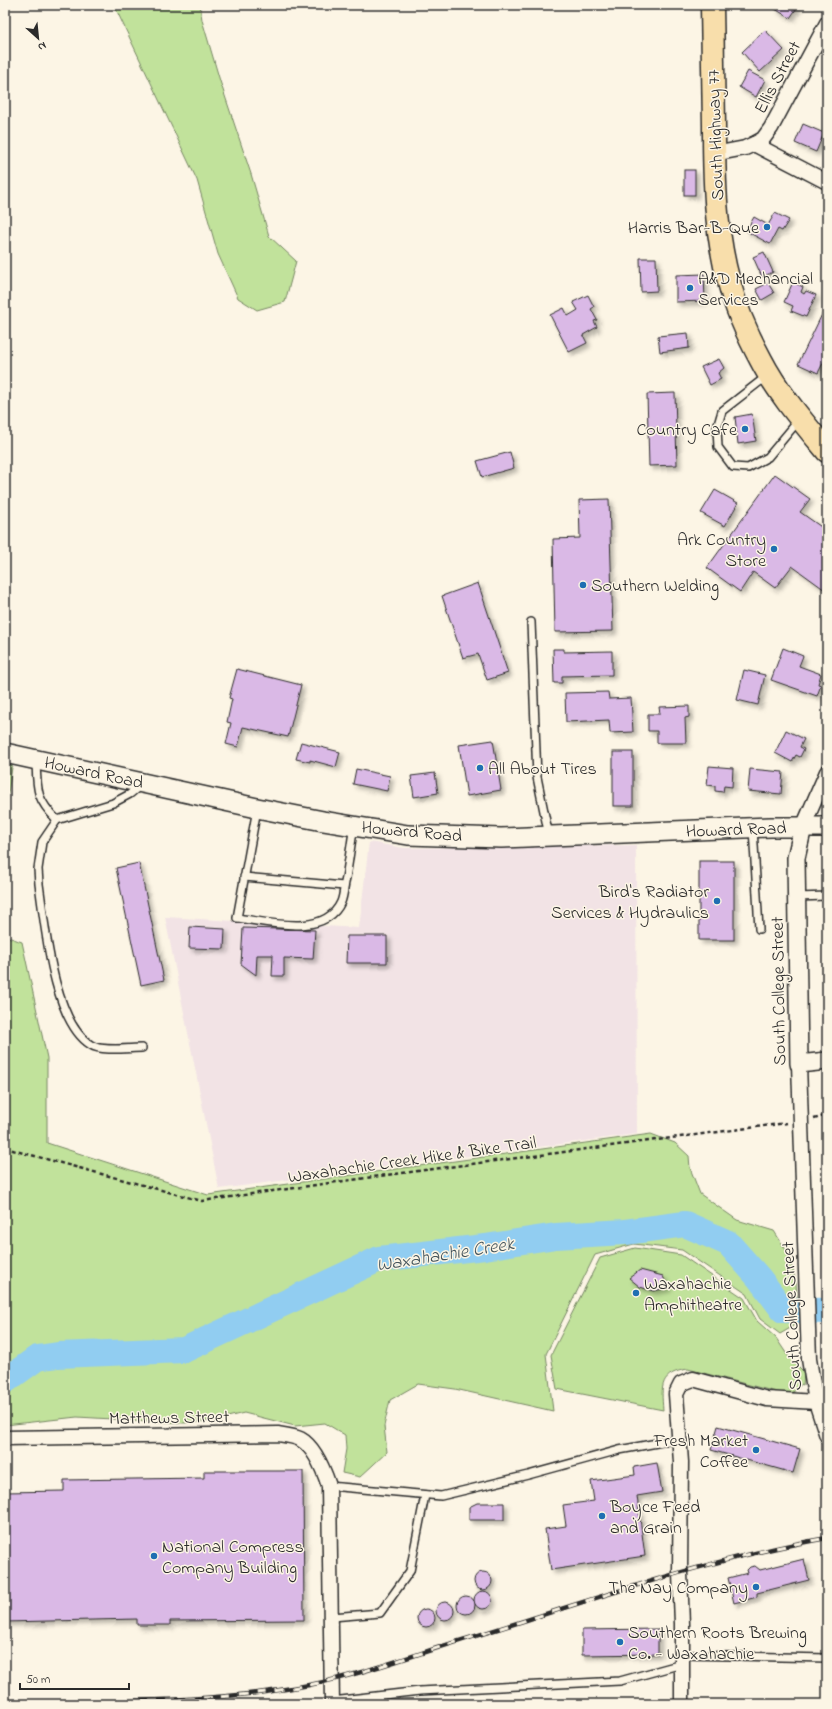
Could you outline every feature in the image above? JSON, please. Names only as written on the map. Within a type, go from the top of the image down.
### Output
[{"type":"main road","name":"South Highway 77","points":[[712,5],[714,154],[720,237],[729,282],[748,335],[770,374],[801,418],[827,451]]},
{"type":"main road","name":"Howard Road","points":[[5,753],[144,782],[257,808],[408,835],[501,838],[752,828],[827,827]]},
{"type":"street","name":"Ellis Street","points":[[754,144],[763,139],[771,128],[827,23]]},
{"type":"street","points":[[714,154],[745,148],[754,144],[827,182]]},
{"type":"street","name":"South College Street","points":[[682,1704],[680,1573],[681,1462],[676,1394],[681,1384],[693,1379],[767,1399],[816,1402],[810,1359],[801,1121],[796,858],[803,827],[827,772]]},
{"type":"street","points":[[799,1064],[827,1061]]},
{"type":"street","points":[[816,1402],[827,1436]]},
{"type":"street","name":"Matthews Street","points":[[5,1438],[278,1434],[298,1438],[306,1443],[321,1465],[329,1486],[332,1702]]},
{"type":"lane","points":[[770,374],[722,411],[717,428],[718,447],[733,467],[748,468],[768,458],[801,418]]},
{"type":"lane","points":[[531,622],[537,777],[549,836]]},
{"type":"lane","points":[[36,760],[39,796],[45,808],[57,820]]},
{"type":"lane","points":[[142,1048],[113,1049],[91,1045],[78,1032],[64,1008],[54,976],[38,876],[42,842],[57,820],[113,803],[130,794],[144,782]]},
{"type":"lane","points":[[257,808],[237,918],[289,925],[311,924],[326,920],[334,914],[342,901],[354,826]]},
{"type":"lane","points":[[752,828],[759,929]]},
{"type":"lane","points":[[244,877],[344,886]]},
{"type":"lane","points":[[796,897],[827,896]]},
{"type":"lane","points":[[329,1486],[441,1496],[528,1475],[619,1450],[679,1439]]},
{"type":"lane","points":[[332,1617],[380,1613],[410,1571],[424,1495]]},
{"type":"lane","points":[[332,1702],[420,1691],[620,1681],[682,1659],[827,1658]]},
{"type":"path","name":"Waxahachie Creek Hike & Bike Trail","points":[[5,1148],[202,1201],[395,1174],[810,1120],[827,1115]]},
{"type":"shaded area","points":[[369,842],[404,848],[636,845],[637,1134],[219,1189],[165,917],[359,928]]},
{"type":"green space","points":[[114,5],[200,5],[202,20],[220,81],[251,174],[269,236],[296,261],[285,302],[257,310],[238,298],[218,254],[197,180]]},
{"type":"green space","points":[[5,753],[14,755],[5,812]]},
{"type":"green space","points":[[5,936],[22,942],[47,1058],[47,1143],[208,1195],[651,1134],[675,1143],[689,1156],[690,1168],[700,1194],[737,1220],[774,1231],[788,1253],[796,1282],[798,1314],[792,1327],[780,1334],[760,1319],[747,1294],[682,1250],[634,1244],[595,1255],[546,1354],[553,1411],[455,1389],[418,1384],[390,1400],[384,1426],[387,1452],[360,1477],[342,1473],[346,1449],[345,1435],[325,1423],[295,1426],[244,1413],[211,1421],[184,1423],[77,1417],[5,1425]]},
{"type":"green space","points":[[635,1248],[681,1255],[744,1298],[757,1321],[776,1338],[788,1356],[804,1372],[803,1385],[801,1384],[794,1391],[784,1394],[688,1369],[679,1371],[667,1377],[664,1382],[662,1394],[663,1410],[557,1389],[551,1355],[600,1258]]},
{"type":"building","points":[[778,5],[799,5],[790,18],[775,9]]},
{"type":"building","points":[[765,30],[784,50],[760,72],[742,52]]},
{"type":"building","points":[[748,71],[765,80],[756,97],[739,87]]},
{"type":"building","points":[[803,124],[824,133],[816,152],[795,143]]},
{"type":"building","points":[[684,170],[695,170],[695,195],[684,195]]},
{"type":"building","name":"Harris Bar-B-Que","points":[[775,213],[789,220],[782,231],[778,229],[770,244],[746,231],[754,217],[768,225]]},
{"type":"building","points":[[764,252],[773,272],[762,277],[753,257]]},
{"type":"building","points":[[640,258],[656,258],[657,291],[641,292]]},
{"type":"building","name":"A&D Mechancial Services","points":[[704,274],[705,301],[676,302],[676,275]]},
{"type":"building","points":[[793,282],[803,287],[801,292],[804,294],[806,291],[816,295],[806,317],[791,311],[793,306],[784,302]]},
{"type":"building","points":[[768,283],[774,293],[762,300],[756,289]]},
{"type":"building","points":[[588,295],[594,307],[591,309],[597,320],[594,321],[597,327],[583,335],[587,343],[569,352],[550,315],[564,308],[568,316],[578,310],[573,302]]},
{"type":"building","points":[[827,304],[827,355],[818,373],[798,364]]},
{"type":"building","points":[[688,333],[689,348],[660,352],[658,336]]},
{"type":"building","points":[[719,359],[724,368],[718,373],[721,379],[710,385],[701,367]]},
{"type":"building","points":[[675,393],[677,465],[649,466],[647,394]]},
{"type":"building","name":"Country Cafe","points":[[752,414],[756,441],[738,444],[735,417]]},
{"type":"building","points":[[510,452],[514,468],[482,477],[477,461]]},
{"type":"building","name":"Ark Country Store","points":[[775,474],[810,499],[800,512],[827,531],[827,587],[825,590],[792,566],[775,588],[753,572],[740,592],[707,568]]},
{"type":"building","points":[[715,490],[738,503],[725,526],[701,513]]},
{"type":"building","name":"Southern Welding","points":[[609,499],[613,631],[555,632],[553,539],[580,538],[579,500]]},
{"type":"building","points":[[478,583],[508,673],[487,680],[478,654],[463,658],[442,596]]},
{"type":"building","points":[[783,648],[803,656],[799,666],[821,674],[818,684],[821,685],[817,696],[771,680]]},
{"type":"building","points":[[553,649],[564,649],[564,652],[612,651],[612,675],[562,676],[562,683],[554,683]]},
{"type":"building","points":[[237,669],[301,685],[288,737],[243,727],[238,747],[226,744],[231,723],[227,722],[232,699],[229,698]]},
{"type":"building","points":[[744,670],[765,675],[758,705],[737,700]]},
{"type":"building","points":[[608,692],[609,699],[631,698],[633,732],[610,733],[609,720],[566,722],[565,693]]},
{"type":"building","points":[[689,706],[689,717],[685,718],[686,743],[657,743],[657,731],[648,731],[648,714],[660,714],[659,707]]},
{"type":"building","points":[[786,730],[804,739],[800,747],[804,749],[800,757],[796,755],[792,762],[775,753]]},
{"type":"building","name":"All About Tires","points":[[493,740],[501,790],[467,796],[459,745]]},
{"type":"building","points":[[301,742],[340,752],[336,767],[310,760],[310,762],[296,759]]},
{"type":"building","points":[[613,752],[633,752],[633,806],[613,806]]},
{"type":"building","points":[[709,766],[733,768],[732,787],[724,786],[723,792],[715,791],[715,786],[707,785]]},
{"type":"building","points":[[356,769],[390,776],[387,791],[353,784]]},
{"type":"building","points":[[750,769],[783,772],[781,794],[748,791]]},
{"type":"building","points":[[435,773],[438,793],[414,797],[411,776]]},
{"type":"building","name":"Bird's Radiator Services & Hydraulics","points":[[699,861],[734,861],[734,940],[699,940]]},
{"type":"building","points":[[139,863],[164,980],[141,985],[116,868]]},
{"type":"building","points":[[190,927],[225,929],[224,949],[189,948]]},
{"type":"building","points":[[243,928],[315,930],[313,959],[284,958],[284,976],[272,976],[273,955],[257,955],[256,975],[241,964]]},
{"type":"building","points":[[347,936],[387,936],[387,963],[346,963]]},
{"type":"building","points":[[640,1270],[663,1276],[668,1288],[653,1291],[640,1287],[629,1278]]},
{"type":"building","name":"Fresh Market Coffee","points":[[718,1426],[800,1449],[793,1473],[711,1450]]},
{"type":"building","name":"Boyce Feed and Grain","points":[[657,1463],[662,1492],[637,1496],[645,1556],[551,1570],[545,1529],[566,1526],[563,1505],[594,1501],[591,1481],[635,1475],[634,1467]]},
{"type":"building","name":"National Compress Company Building","points":[[204,1471],[303,1471],[304,1620],[170,1621],[170,1625],[137,1625],[137,1619],[5,1622],[5,1492],[64,1491],[64,1480],[204,1478]]},
{"type":"building","points":[[477,1503],[504,1503],[504,1520],[469,1520],[469,1507]]},
{"type":"building","name":"The Nay Company","points":[[804,1559],[809,1580],[757,1593],[757,1597],[734,1603],[728,1578],[748,1573],[747,1570],[750,1567],[755,1566],[760,1570]]},
{"type":"building","points":[[483,1572],[489,1575],[492,1581],[489,1587],[483,1590],[477,1587],[474,1581],[477,1575]]},
{"type":"building","points":[[483,1591],[489,1594],[492,1600],[489,1606],[483,1609],[477,1606],[474,1600],[477,1594]]},
{"type":"building","points":[[466,1596],[472,1599],[475,1605],[472,1611],[466,1614],[460,1611],[457,1605],[460,1599]]},
{"type":"building","points":[[445,1602],[451,1605],[454,1611],[451,1617],[445,1620],[439,1617],[436,1611],[439,1605]]},
{"type":"building","points":[[426,1609],[432,1612],[435,1618],[432,1624],[426,1627],[420,1624],[417,1618],[420,1612]]},
{"type":"building","name":"Southern Roots Brewing Co. - Waxahachie","points":[[658,1629],[658,1654],[582,1655],[582,1630]]},
{"type":"waterway","name":"Waxahachie Creek","points":[[5,1381],[37,1358],[58,1355],[184,1350],[379,1259],[485,1247],[556,1236],[625,1232],[685,1224],[728,1243],[759,1278],[783,1310],[827,1311]]},
{"type":"railway","points":[[5,1703],[196,1699],[234,1696],[309,1685],[365,1671],[640,1584],[733,1558],[827,1538]]},
{"type":"place","name":"Harris Bar-B-Que","points":[[767,227]]},
{"type":"place","name":"A&D Mechancial Services","points":[[690,288]]},
{"type":"place","name":"Country Cafe","points":[[745,429]]},
{"type":"place","name":"Ark Country Store","points":[[774,549]]},
{"type":"place","name":"Southern Welding","points":[[583,585]]},
{"type":"place","name":"All About Tires","points":[[480,768]]},
{"type":"place","name":"Bird's Radiator Services & Hydraulics","points":[[717,901]]},
{"type":"place","name":"Waxahachie Amphitheatre","points":[[636,1293]]},
{"type":"place","name":"Fresh Market Coffee","points":[[756,1450]]},
{"type":"place","name":"Boyce Feed and Grain","points":[[602,1516]]},
{"type":"place","name":"National Compress Company Building","points":[[154,1556]]},
{"type":"place","name":"The Nay Company","points":[[756,1587]]},
{"type":"place","name":"Southern Roots Brewing Co. - Waxahachie","points":[[620,1642]]}]
